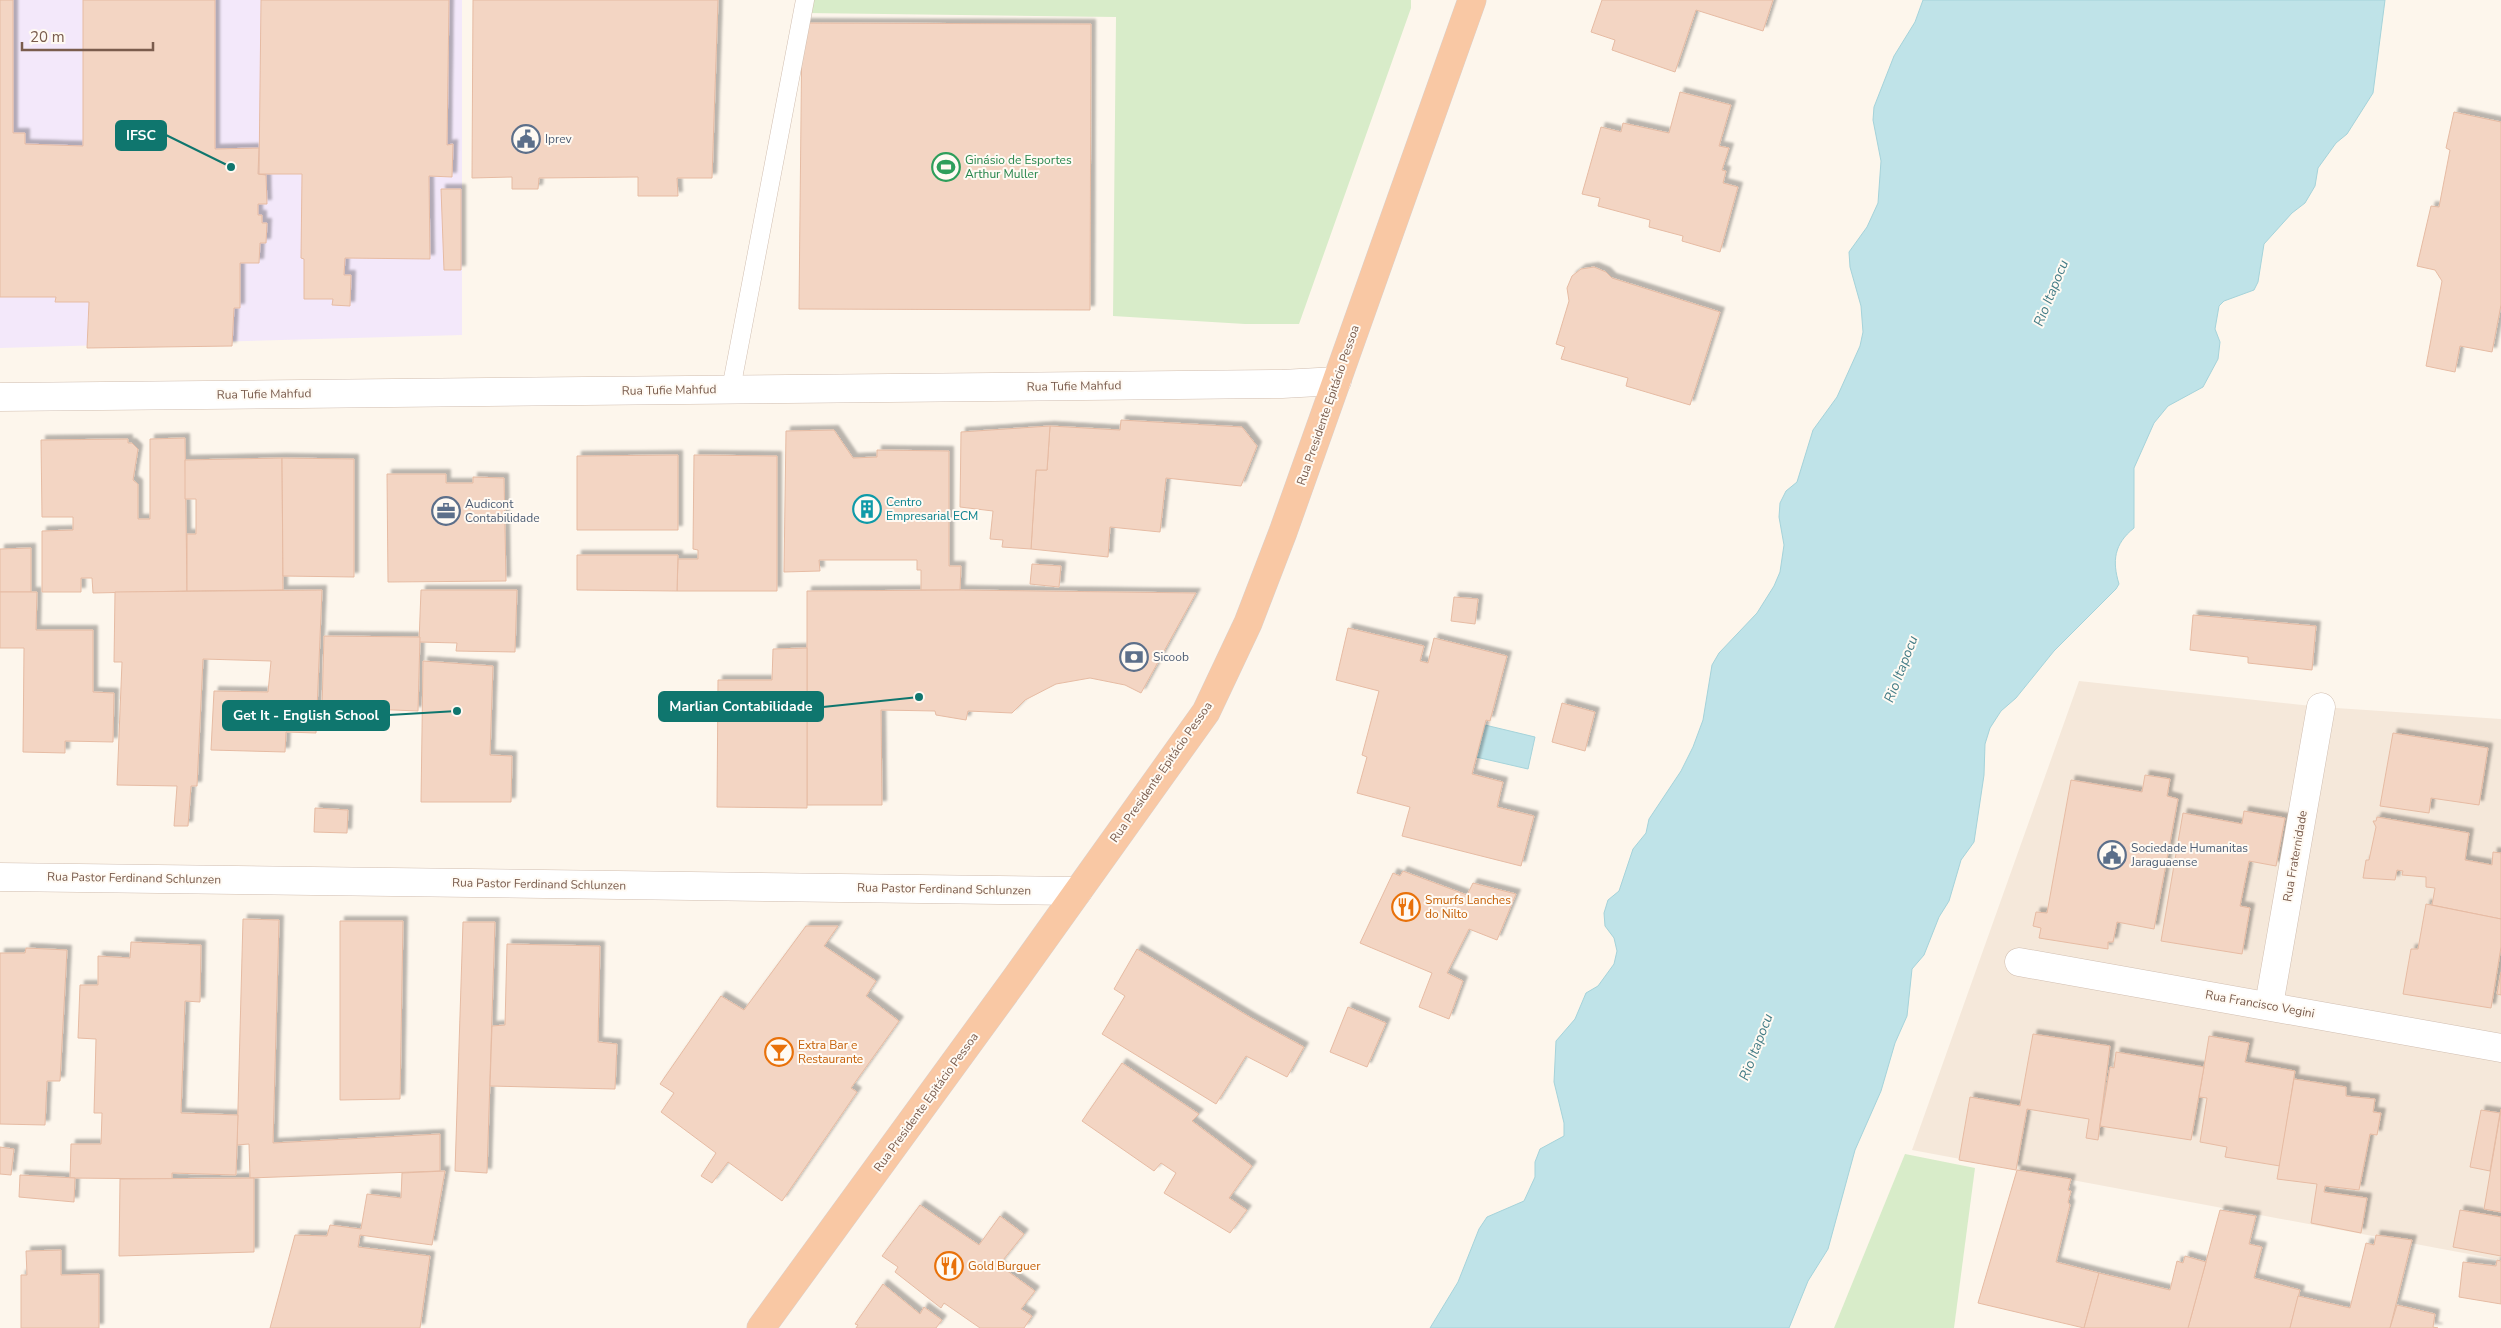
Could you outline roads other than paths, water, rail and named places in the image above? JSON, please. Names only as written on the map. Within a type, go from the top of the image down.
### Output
[{"type":"highway","name":"Rua Presidente Epitácio Pessoa","points":[[761,1328],[1206,712],[1248,623],[1337,381],[1472,0]]},
{"type":"street","name":"Rua Tufie Mahfud","points":[[0,397],[1337,381]]},
{"type":"street","name":"Rua Fraternidade","points":[[2269,1005],[2321,707]]},
{"type":"street","name":"Rua Pastor Ferdinand Schlunzen","points":[[0,877],[1078,891]]},
{"type":"street","name":"Rua Francisco Vegini","points":[[2019,962],[2269,1005],[2501,1048]]},
{"type":"lane","points":[[731,389],[805,0]]},
{"type":"water","name":"Rio Itapocu","points":[[1923,0],[2385,0],[2373,93],[2347,134],[2336,143],[2318,168],[2315,186],[2305,203],[2292,213],[2264,244],[2258,282],[2254,290],[2224,301],[2219,306],[2215,329],[2220,342],[2218,359],[2203,387],[2168,406],[2154,423],[2134,468],[2134,528],[2122,540],[2116,553],[2115,560],[2119,584],[2054,651],[2016,698],[2001,711],[1990,728],[1985,744],[1984,775],[1974,842],[1961,860],[1949,901],[1939,917],[1924,955],[1912,969],[1907,1016],[1895,1043],[1881,1091],[1855,1150],[1828,1249],[1808,1281],[1789,1328],[1430,1328],[1458,1282],[1479,1229],[1487,1217],[1524,1201],[1535,1177],[1535,1162],[1540,1149],[1564,1136],[1564,1123],[1554,1082],[1556,1041],[1575,1019],[1586,993],[1598,986],[1614,964],[1617,951],[1614,938],[1605,926],[1604,913],[1608,900],[1619,891],[1633,849],[1646,833],[1649,819],[1681,771],[1693,747],[1703,720],[1712,665],[1719,653],[1757,613],[1774,586],[1780,572],[1784,545],[1779,517],[1780,503],[1786,491],[1797,482],[1813,430],[1837,397],[1860,346],[1863,332],[1861,306],[1850,267],[1849,252],[1867,227],[1878,203],[1881,161],[1873,120],[1874,107],[1894,56],[1915,22]]},
{"type":"water","points":[[1485,725],[1535,737],[1528,769],[1476,757]]},
{"type":"place","name":"Iprev","points":[[526,139]]},
{"type":"place","name":"IFSC","points":[[231,167]]},
{"type":"place","name":"Ginásio de Esportes Arthur Muller","points":[[946,167]]},
{"type":"place","name":"Centro Empresarial ECM","points":[[867,509]]},
{"type":"place","name":"Audicont Contabilidade","points":[[446,511]]},
{"type":"place","name":"Sicoob","points":[[1134,657]]},
{"type":"place","name":"Marlian Contabilidade","points":[[919,697]]},
{"type":"place","name":"Get It - English School","points":[[457,711]]},
{"type":"place","name":"Sociedade Humanitas Jaraguaense","points":[[2112,855]]},
{"type":"place","name":"Smurfs Lanches do Nilto","points":[[1406,907]]},
{"type":"place","name":"Extra Bar e Restaurante","points":[[779,1052]]},
{"type":"place","name":"Gold Burguer","points":[[949,1266]]}]
